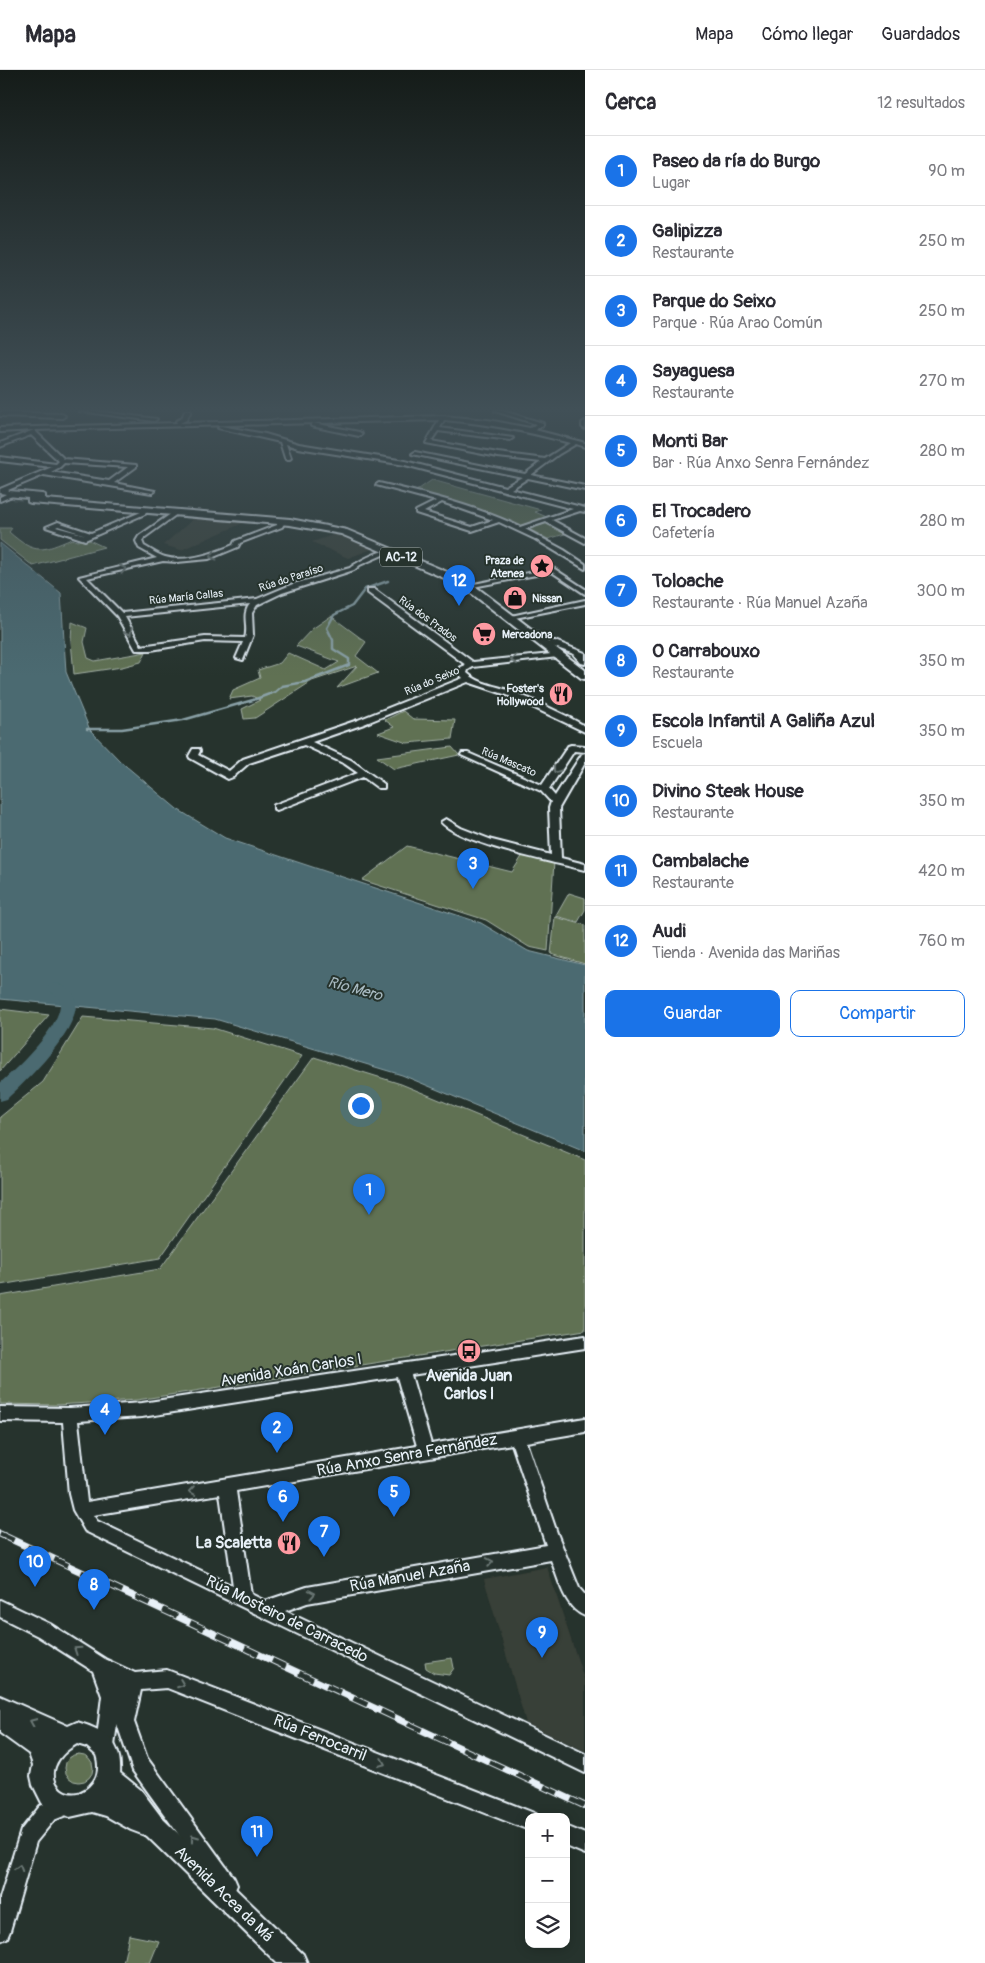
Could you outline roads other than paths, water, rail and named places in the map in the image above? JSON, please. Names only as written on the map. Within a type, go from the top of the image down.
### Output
[{"type":"highway","name":"AC-12","points":[[5,499],[279,520],[331,528],[448,576],[475,591],[585,676]]},
{"type":"highway","name":"AC-12","points":[[36,499],[313,522],[383,538],[406,546]]},
{"type":"highway","name":"AC-12","points":[[36,499],[188,513]]},
{"type":"highway","name":"AC-12","points":[[87,499],[203,512]]},
{"type":"highway","points":[[355,537],[396,552],[406,549],[383,538]]},
{"type":"highway","name":"AC-12","points":[[423,554],[444,565],[473,585],[585,668]]},
{"type":"highway","points":[[444,565],[424,556],[418,555],[413,558],[448,576]]},
{"type":"main road","points":[[0,1708],[67,1736]]},
{"type":"main road","points":[[0,1719],[38,1747],[44,1765],[45,1786],[50,1795],[67,1805],[75,1805],[90,1800],[98,1794],[108,1778],[110,1767],[109,1756],[104,1746],[97,1738],[88,1734],[67,1736],[52,1748],[44,1765]]},
{"type":"main road","points":[[108,1778],[133,1798],[154,1826]]},
{"type":"main road","points":[[90,1800],[111,1806],[139,1822],[154,1826]]},
{"type":"main road","name":"Avenida Acea da Má","points":[[154,1826],[294,1963]]},
{"type":"street","points":[[540,499],[582,510]]},
{"type":"street","points":[[500,520],[472,529],[418,512],[442,500],[500,520],[520,529],[559,549],[585,567]]},
{"type":"street","points":[[57,521],[91,535],[146,510]]},
{"type":"street","points":[[520,529],[582,510]]},
{"type":"street","points":[[162,559],[141,547],[139,541],[141,536],[175,512]]},
{"type":"street","points":[[247,640],[205,639],[151,648],[139,648],[120,615],[82,577],[162,559],[191,559],[222,554],[236,546],[237,542],[280,526],[282,522],[279,520]]},
{"type":"street","points":[[547,520],[585,541]]},
{"type":"street","name":"Rúa do Paraíso","points":[[240,658],[251,633],[247,619],[249,608],[256,601],[289,588],[352,570],[358,564],[389,551]]},
{"type":"street","points":[[473,585],[553,570],[585,592]]},
{"type":"street","name":"Rúa dos Prados","points":[[371,591],[471,665]]},
{"type":"street","name":"Rúa María Callas","points":[[120,615],[256,601]]},
{"type":"street","points":[[514,616],[581,603],[585,609]]},
{"type":"street","points":[[552,644],[584,657]]},
{"type":"street","name":"Rúa do Seixo","points":[[196,751],[193,756],[198,760],[229,775],[246,761],[361,722],[468,679],[463,674],[463,671],[471,665],[558,655]]},
{"type":"street","points":[[468,679],[509,692],[585,729]]},
{"type":"street","points":[[305,742],[348,762],[381,786]]},
{"type":"street","points":[[556,802],[544,789],[571,748],[585,749]]},
{"type":"street","name":"Rúa Mascato","points":[[465,755],[544,789]]},
{"type":"street","points":[[556,858],[554,808],[585,756]]},
{"type":"street","points":[[277,807],[364,774]]},
{"type":"street","points":[[446,822],[458,830],[489,842],[585,867]]},
{"type":"street","name":"Avenida Xoán Carlos I","points":[[0,1414],[70,1415],[142,1410],[585,1342]]},
{"type":"street","points":[[402,1370],[426,1452]]},
{"type":"street","name":"Rúa Mosteiro de Carracedo","points":[[70,1415],[77,1494],[81,1510],[91,1526],[244,1598],[585,1764]]},
{"type":"street","name":"Rúa Anxo Senra Fernández","points":[[81,1510],[585,1425]]},
{"type":"street","points":[[517,1437],[556,1551],[573,1594],[585,1608]]},
{"type":"street","points":[[227,1486],[244,1598]]},
{"type":"street","name":"Rúa Manuel Azaña","points":[[266,1609],[307,1595],[556,1551]]},
{"type":"street","points":[[0,1608],[44,1630],[99,1665],[134,1682],[125,1722],[140,1764],[253,1921]]},
{"type":"street","points":[[99,1665],[111,1696],[104,1746]]},
{"type":"street","name":"Rúa Ferrocarril","points":[[111,1696],[134,1682],[167,1678],[525,1819]]},
{"type":"street","points":[[0,1931],[28,1837],[47,1813],[67,1805]]},
{"type":"street","points":[[570,1838],[585,1844]]},
{"type":"water","name":"Río Mero","points":[[0,543],[61,593],[66,672],[90,730],[120,761],[177,809],[225,838],[481,923],[528,951],[585,965],[585,1151],[402,1075],[215,1019],[0,999]]},
{"type":"waterway","points":[[87,729],[122,729],[183,720],[253,700],[275,692],[282,686],[305,682],[349,665],[349,659],[333,649],[333,640],[327,628],[334,615],[352,606],[365,589],[388,581]]},
{"type":"waterway","points":[[0,1094],[45,1047],[57,1032],[65,1017],[69,1004],[66,994],[56,988]]},
{"type":"railway","points":[[0,1534],[585,1806]]},
{"type":"place","name":"Praza de Atenea","points":[[542,566]]},
{"type":"place","name":"Nissan","points":[[515,598]]},
{"type":"place","name":"Audi","points":[[459,606]]},
{"type":"place","name":"Mercadona","points":[[484,634]]},
{"type":"place","name":"Foster's Hollywood","points":[[561,694]]},
{"type":"place","name":"Parque do Seixo","points":[[473,889]]},
{"type":"place","name":"Paseo da ría do Burgo","points":[[369,1215]]},
{"type":"place","name":"Avenida Juan Carlos I","points":[[469,1351]]},
{"type":"place","name":"Sayaguesa","points":[[105,1435]]},
{"type":"place","name":"Galipizza","points":[[277,1453]]},
{"type":"place","name":"Monti Bar","points":[[394,1517]]},
{"type":"place","name":"El Trocadero","points":[[283,1522]]},
{"type":"place","name":"La Scaletta","points":[[289,1543]]},
{"type":"place","name":"Toloache","points":[[324,1557]]},
{"type":"place","name":"Divino Steak House","points":[[35,1587]]},
{"type":"place","name":"O Carrabouxo","points":[[94,1610]]},
{"type":"place","name":"Escola Infantil A Galiña Azul","points":[[542,1658]]},
{"type":"place","name":"Cambalache","points":[[257,1857]]}]
